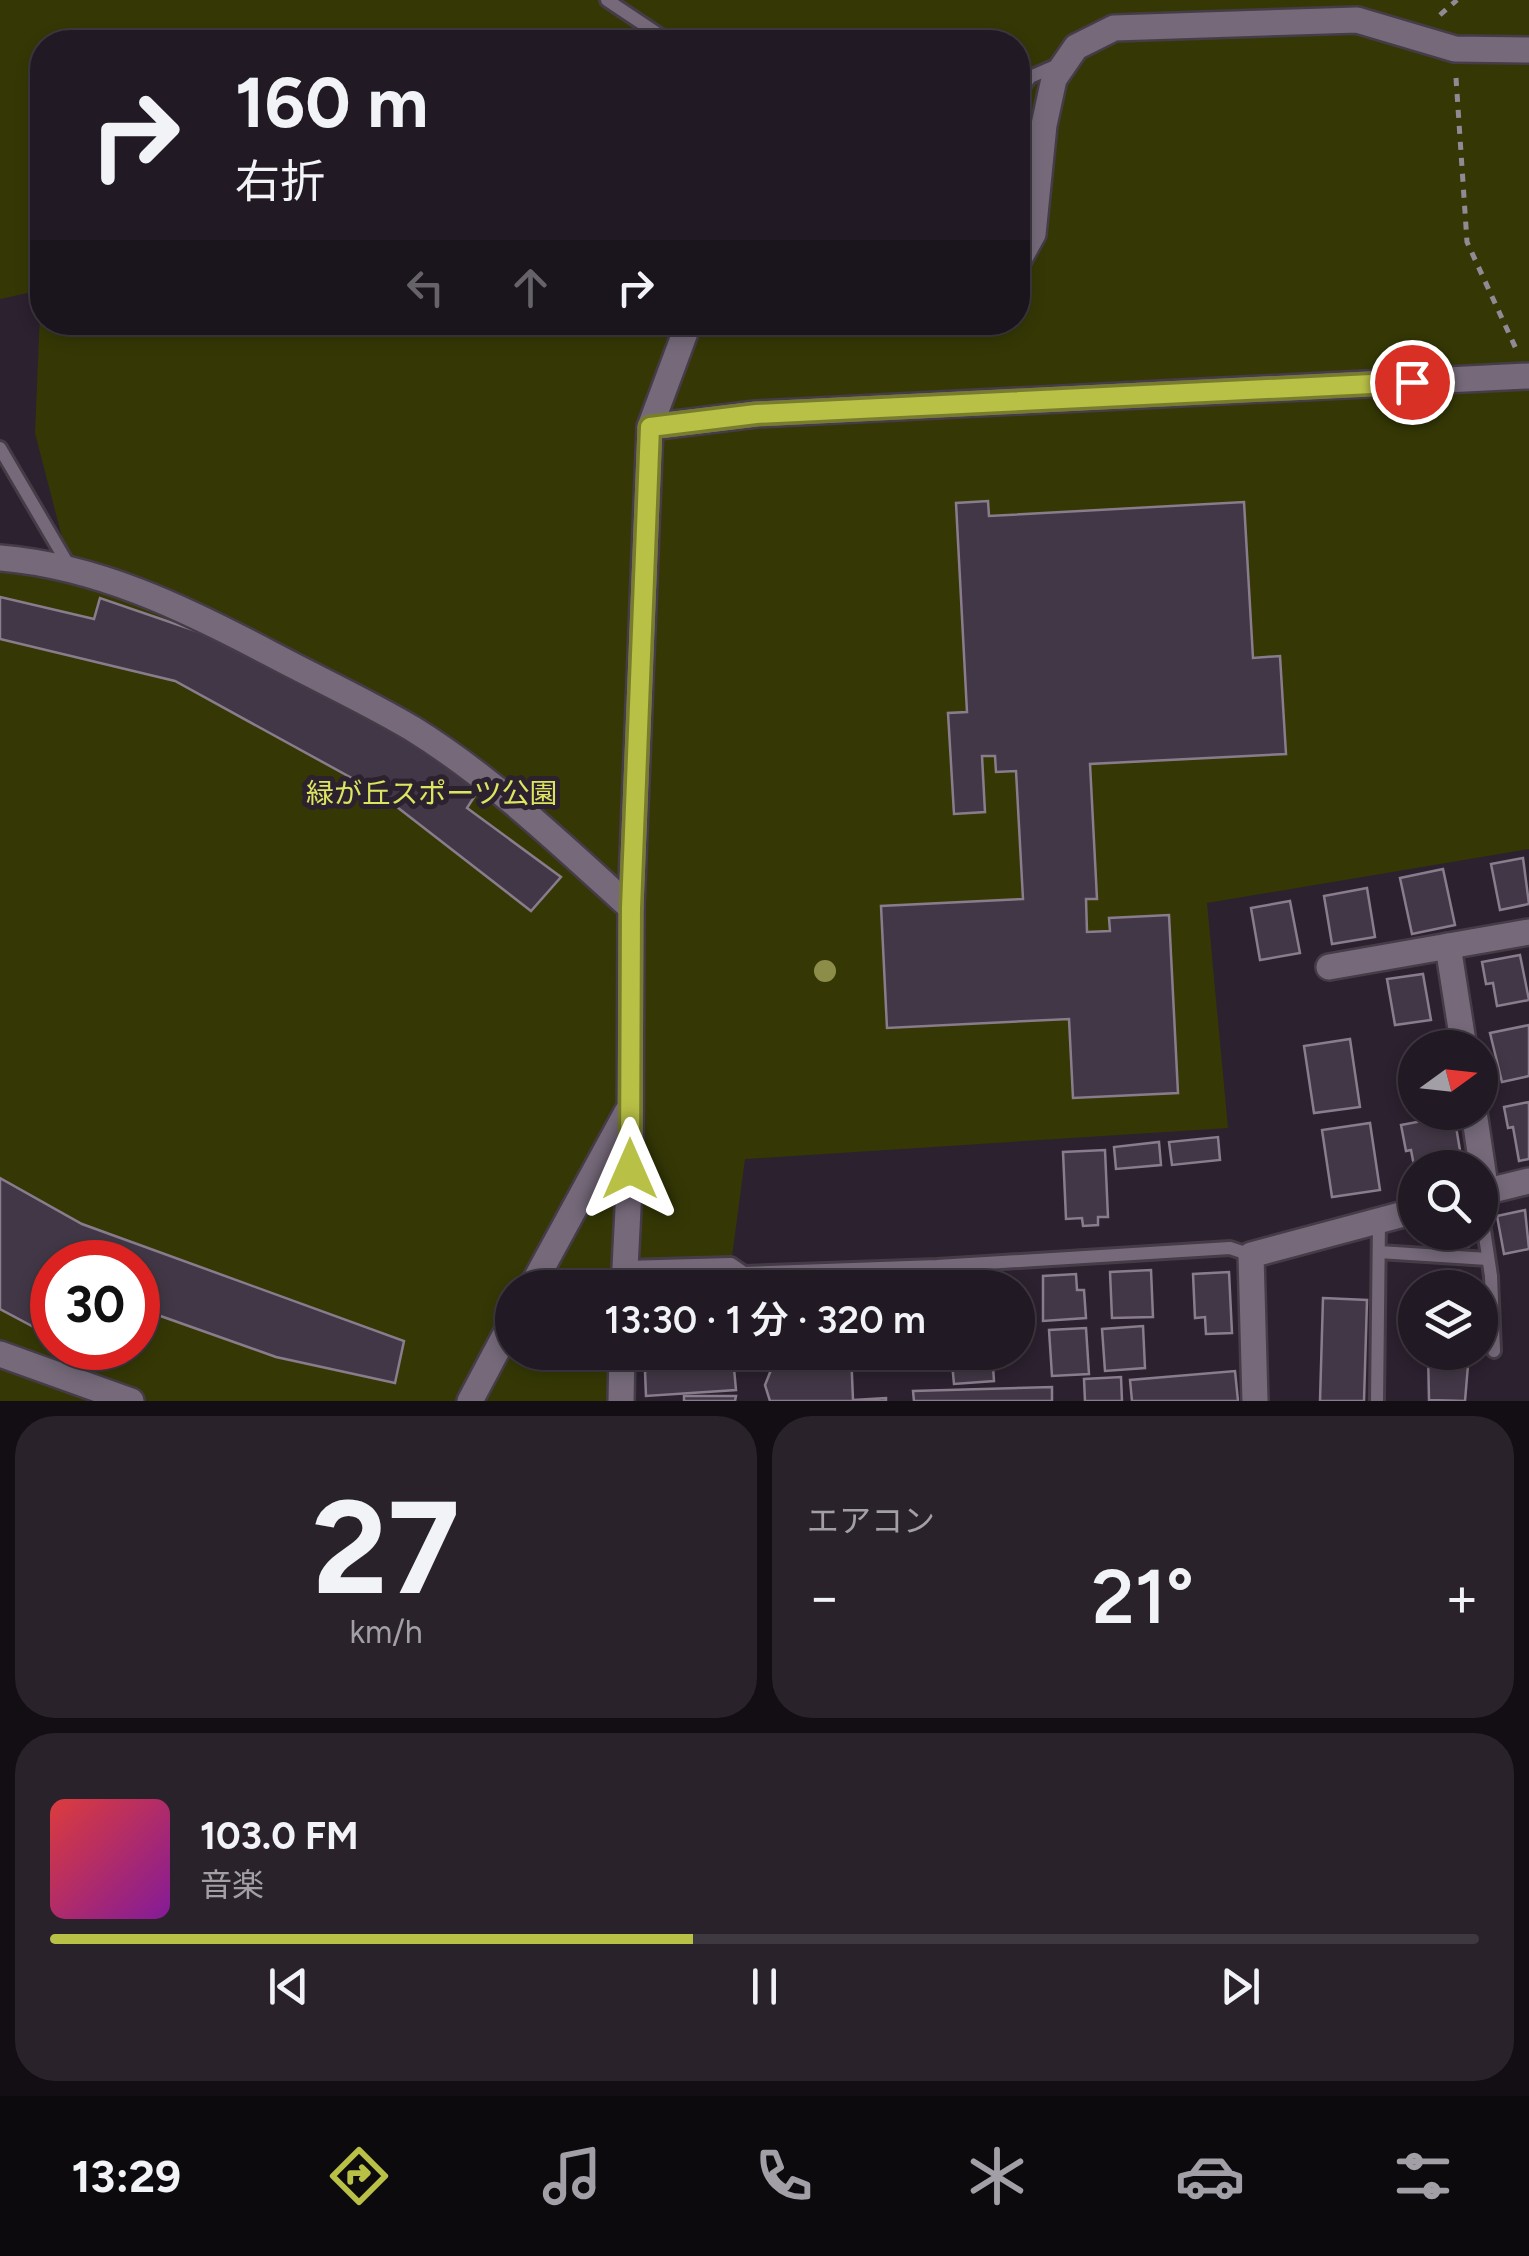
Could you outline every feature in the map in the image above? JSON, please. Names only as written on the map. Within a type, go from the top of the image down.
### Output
[{"type":"street","points":[[1030,239],[1044,125],[1054,79],[1076,46],[1114,28],[1356,20],[1454,48],[1529,50]]},
{"type":"street","points":[[625,1270],[631,908],[650,427],[685,335]]},
{"type":"street","points":[[650,427],[756,414],[1529,377]]},
{"type":"street","points":[[0,558],[71,568],[155,597],[207,620],[414,730],[501,796],[631,908]]},
{"type":"street","points":[[1328,967],[1529,932]]},
{"type":"street","points":[[1448,946],[1461,1030]]},
{"type":"street","points":[[541,1270],[629,1107]]},
{"type":"street","points":[[1498,1191],[1529,1181]]},
{"type":"street","points":[[1255,1401],[1251,1256],[1398,1216]]},
{"type":"street","points":[[0,1354],[131,1401]]},
{"type":"street","points":[[470,1401],[495,1354]]},
{"type":"street","points":[[621,1401],[622,1370]]},
{"type":"lane","points":[[607,0],[652,30]]},
{"type":"lane","points":[[1030,77],[1065,62]]},
{"type":"lane","points":[[0,448],[71,568]]},
{"type":"lane","points":[[1377,1401],[1380,1221]]},
{"type":"lane","points":[[827,1270],[1230,1248],[1251,1256]]},
{"type":"lane","points":[[1487,1250],[1489,1270]]},
{"type":"lane","points":[[1379,1252],[1488,1259]]},
{"type":"lane","points":[[683,1270],[732,1264],[740,1270]]},
{"type":"path","points":[[1454,48],[1467,242],[1529,377]]},
{"type":"green space","name":"緑が丘スポーツ公園","points":[[0,0],[1529,0],[1529,849],[1207,903],[1228,1128],[745,1159],[731,1264],[626,1270],[495,1270],[495,1370],[622,1370],[621,1401],[0,1401],[0,558],[70,568],[35,433],[39,335],[1030,335],[1030,30],[30,30],[30,292],[0,299]]},
{"type":"building","points":[[988,501],[989,516],[1244,502],[1253,658],[1280,656],[1286,754],[1090,764],[1097,899],[1086,899],[1087,932],[1110,931],[1109,918],[1169,915],[1178,1093],[1073,1098],[1069,1019],[887,1028],[881,906],[1023,899],[1016,771],[996,772],[995,756],[982,756],[985,812],[954,814],[948,713],[967,712],[956,503]]},
{"type":"building","points":[[0,597],[94,619],[100,598],[199,632],[409,738],[478,791],[467,808],[561,877],[531,911],[379,793],[175,681],[0,639]]},
{"type":"building","points":[[1523,858],[1529,904],[1500,910],[1491,864]]},
{"type":"building","points":[[1443,869],[1455,925],[1412,934],[1400,878]]},
{"type":"building","points":[[1367,888],[1375,937],[1332,944],[1324,896]]},
{"type":"building","points":[[1290,901],[1300,953],[1260,960],[1251,908]]},
{"type":"building","points":[[1520,955],[1529,1000],[1497,1006],[1493,983],[1486,984],[1482,962]]},
{"type":"building","points":[[1423,974],[1431,1020],[1395,1025],[1387,979]]},
{"type":"building","points":[[1529,1025],[1529,1076],[1502,1082],[1498,1031]]},
{"type":"building","points":[[1350,1039],[1360,1107],[1314,1113],[1304,1046]]},
{"type":"building","points":[[1529,1102],[1529,1159],[1519,1161],[1513,1127],[1508,1128],[1504,1107]]},
{"type":"building","points":[[1370,1123],[1380,1190],[1332,1197],[1322,1130]]},
{"type":"building","points":[[1402,1130],[1457,1130],[1460,1150],[1406,1150]]},
{"type":"building","points":[[1218,1137],[1220,1160],[1172,1165],[1169,1142]]},
{"type":"building","points":[[1159,1142],[1161,1165],[1116,1169],[1114,1147]]},
{"type":"building","points":[[1105,1150],[1108,1217],[1098,1217],[1098,1225],[1083,1226],[1082,1218],[1066,1219],[1063,1152]]},
{"type":"building","points":[[0,1178],[82,1224],[126,1240],[30,1240],[30,1325],[0,1309]]},
{"type":"building","points":[[1525,1210],[1529,1249],[1504,1254],[1498,1216]]},
{"type":"building","points":[[160,1252],[404,1341],[395,1383],[276,1357],[160,1316]]},
{"type":"building","points":[[1151,1270],[1153,1317],[1112,1318],[1110,1272]]},
{"type":"building","points":[[1229,1272],[1232,1333],[1206,1334],[1205,1317],[1195,1318],[1193,1274]]},
{"type":"building","points":[[1076,1274],[1077,1290],[1084,1290],[1086,1318],[1043,1321],[1043,1276]]},
{"type":"building","points":[[1323,1298],[1367,1300],[1364,1401],[1320,1401]]},
{"type":"building","points":[[1143,1326],[1145,1368],[1105,1371],[1102,1329]]},
{"type":"building","points":[[1086,1328],[1089,1374],[1052,1376],[1049,1330]]},
{"type":"building","points":[[734,1370],[736,1390],[646,1396],[645,1371]]},
{"type":"building","points":[[771,1370],[852,1370],[853,1400],[886,1401],[770,1401],[765,1385]]},
{"type":"building","points":[[953,1370],[993,1370],[994,1381],[954,1384]]},
{"type":"building","points":[[1428,1370],[1468,1370],[1465,1401],[1429,1400]]},
{"type":"building","points":[[1235,1371],[1238,1401],[1132,1401],[1130,1380]]},
{"type":"building","points":[[1121,1377],[1122,1401],[1085,1401],[1084,1379]]},
{"type":"building","points":[[1052,1387],[1052,1401],[914,1401],[913,1391]]},
{"type":"building","points":[[684,1396],[736,1396],[735,1401],[684,1401]]},
{"type":"route","points":[[630,1169],[631,908],[650,427],[756,414],[1412,382]]}]
